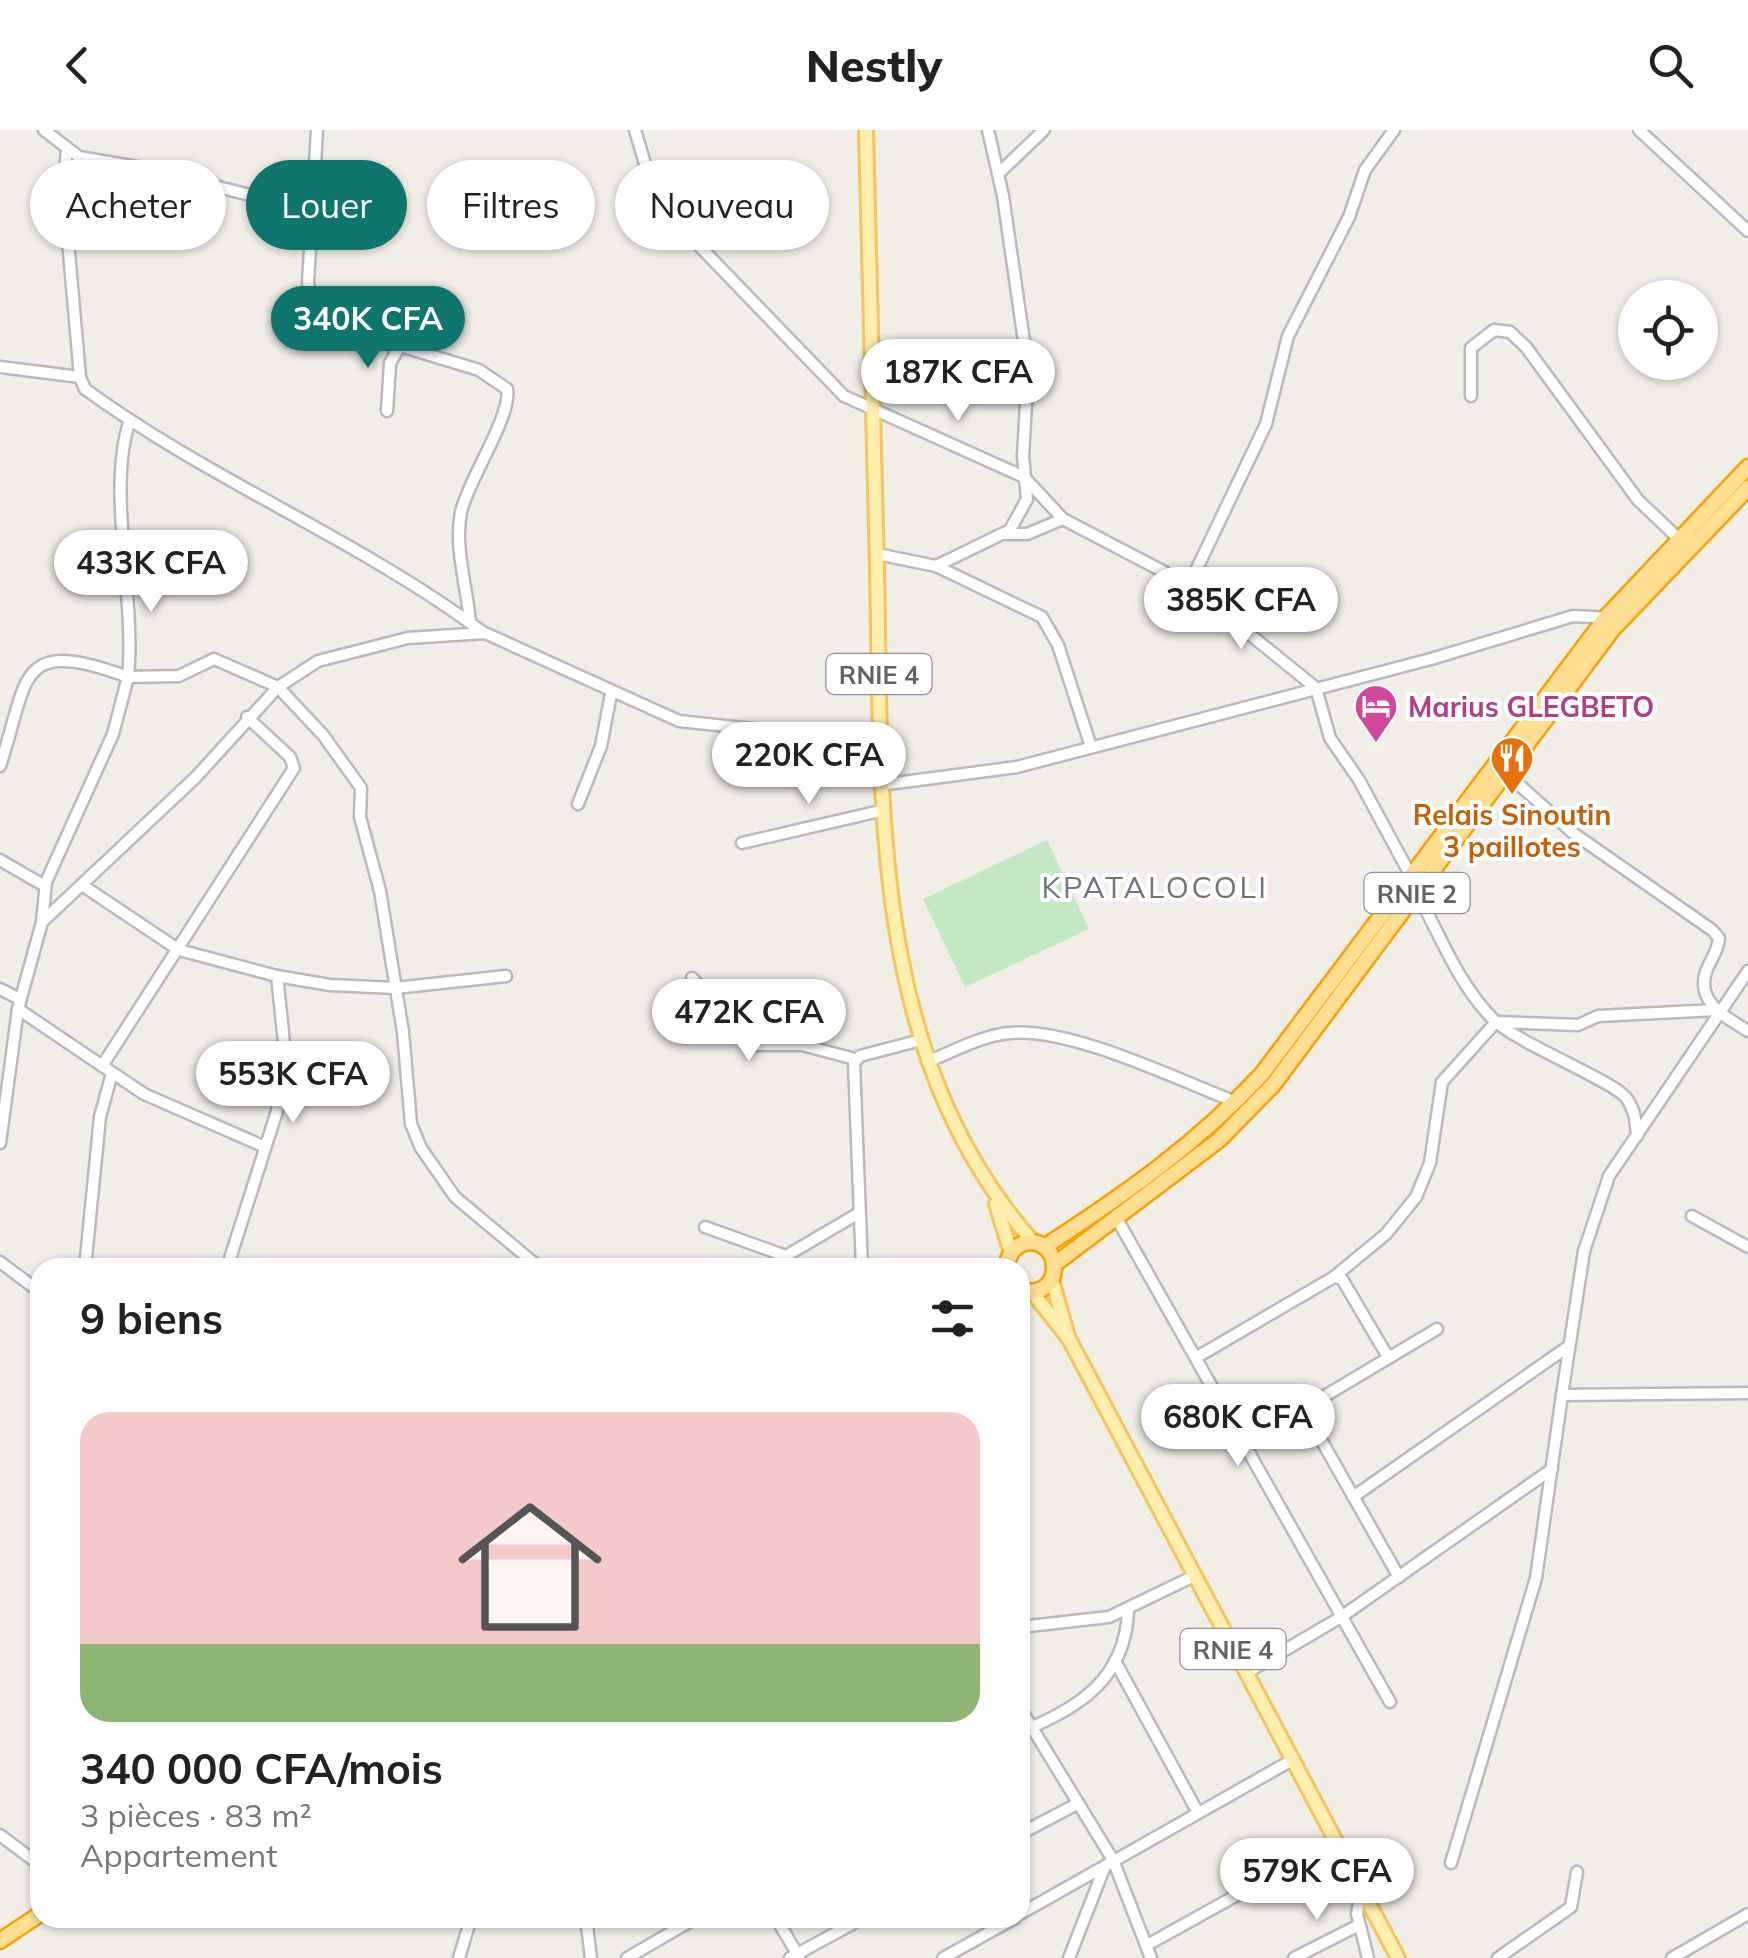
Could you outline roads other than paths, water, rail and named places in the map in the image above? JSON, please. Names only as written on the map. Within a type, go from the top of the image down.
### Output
[{"type":"highway","name":"RNIE 2","points":[[1053,1272],[1219,1140],[1263,1095],[1613,619],[1678,538],[1748,467]]},
{"type":"highway","name":"RNIE 2","points":[[1039,1245],[1154,1174],[1236,1102],[1506,773],[1613,619],[1748,488]]},
{"type":"highway","points":[[1010,1258],[1022,1244],[1039,1245],[1053,1272],[1030,1288]]},
{"type":"highway","points":[[0,1941],[30,1921]]},
{"type":"main road","name":"RNIE 4","points":[[866,130],[880,811],[894,935],[921,1040],[960,1138],[994,1196],[1039,1245]]},
{"type":"main road","name":"RNIE 4","points":[[994,1196],[1005,1258]]},
{"type":"main road","name":"RNIE 4","points":[[1053,1272],[1069,1339],[1398,1958]]},
{"type":"main road","name":"RNIE 4","points":[[1030,1297],[1069,1339]]},
{"type":"street","points":[[44,130],[67,152],[246,195]]},
{"type":"street","points":[[315,160],[317,130]]},
{"type":"street","points":[[636,130],[656,200],[834,388],[874,413],[1024,477],[1063,519],[1189,585],[1316,688],[1330,738],[1359,780],[1466,984],[1496,1022],[1539,1051],[1620,1090],[1635,1117],[1637,1137]]},
{"type":"street","points":[[988,130],[1028,369],[1024,509],[1004,534]]},
{"type":"street","points":[[998,174],[1044,130]]},
{"type":"street","points":[[1189,585],[1266,424],[1288,336],[1349,217],[1365,170],[1394,130]]},
{"type":"street","points":[[1639,130],[1748,230]]},
{"type":"street","points":[[67,152],[63,184],[80,376],[85,389],[179,452],[316,524],[485,633],[612,694],[679,721],[880,742]]},
{"type":"street","points":[[310,250],[308,283],[314,310],[325,326],[346,337],[400,346],[479,370],[507,389],[508,408],[474,474],[459,527],[470,622]]},
{"type":"street","points":[[1471,396],[1472,348],[1494,330],[1510,332],[1537,362],[1638,500],[1678,538]]},
{"type":"street","points":[[387,411],[390,363],[400,346]]},
{"type":"street","points":[[0,367],[80,376]]},
{"type":"street","points":[[0,1143],[19,1004],[42,922],[46,886],[72,818],[113,734],[128,677],[130,610],[121,470],[130,420]]},
{"type":"street","points":[[936,566],[1004,534],[1028,534],[1063,519]]},
{"type":"street","points":[[877,554],[936,566],[1042,617],[1058,645],[1091,747]]},
{"type":"street","points":[[880,785],[1017,767],[1573,616],[1613,619]]},
{"type":"street","points":[[42,922],[196,777],[278,686],[334,655],[408,638],[485,633]]},
{"type":"street","points":[[0,766],[12,712],[26,677],[40,665],[75,661],[128,677],[180,676],[214,659],[278,686],[323,735],[361,788],[360,817],[380,890],[403,1032],[407,1106],[421,1148],[464,1206],[528,1258]]},
{"type":"street","points":[[578,804],[601,746],[612,694]]},
{"type":"street","points":[[0,707],[12,712]]},
{"type":"street","points":[[102,1066],[294,768],[290,757],[246,718]]},
{"type":"street","points":[[1506,773],[1573,833],[1712,930],[1719,938],[1718,948],[1705,974],[1704,991],[1718,1012],[1748,1031]]},
{"type":"street","points":[[742,843],[880,811]]},
{"type":"street","points":[[0,860],[46,886]]},
{"type":"street","points":[[82,885],[180,950],[277,976],[330,985],[395,988],[506,976]]},
{"type":"street","points":[[1451,1862],[1536,1578],[1584,1251],[1608,1176],[1748,971]]},
{"type":"street","points":[[230,1258],[265,1147],[283,1072],[277,976]]},
{"type":"street","points":[[692,978],[755,1045],[802,1044],[856,1059],[921,1040]]},
{"type":"street","points":[[0,989],[112,1074],[174,1110],[265,1147]]},
{"type":"street","points":[[1496,1022],[1578,1026],[1598,1016],[1718,1012]]},
{"type":"street","points":[[1197,1357],[1334,1277],[1386,1234],[1416,1198],[1430,1163],[1442,1082],[1496,1022]]},
{"type":"street","points":[[929,1061],[996,1035],[1026,1032],[1116,1055],[1236,1102]]},
{"type":"street","points":[[856,1059],[861,1258]]},
{"type":"street","points":[[86,1258],[100,1117],[112,1074]]},
{"type":"street","points":[[705,1226],[786,1256],[858,1213]]},
{"type":"street","points":[[1692,1216],[1748,1247]]},
{"type":"street","points":[[1118,1220],[1390,1702]]},
{"type":"street","points":[[0,1262],[30,1284]]},
{"type":"street","points":[[1334,1277],[1342,1279],[1388,1357]]},
{"type":"street","points":[[1246,1443],[1437,1329]]},
{"type":"street","points":[[1353,1497],[1569,1346]]},
{"type":"street","points":[[1562,1395],[1748,1394]]},
{"type":"street","points":[[1303,1408],[1399,1577]]},
{"type":"street","points":[[1246,1673],[1399,1577],[1552,1469]]},
{"type":"street","points":[[1030,1626],[1096,1620],[1128,1610],[1194,1576]]},
{"type":"street","points":[[1030,1728],[1088,1699],[1115,1660],[1128,1610]]},
{"type":"street","points":[[1115,1660],[1197,1812]]},
{"type":"street","points":[[1030,1736],[1077,1804],[1149,1944],[1151,1958]]},
{"type":"street","points":[[1030,1909],[1294,1759]]},
{"type":"street","points":[[1030,1829],[1077,1804]]},
{"type":"street","points":[[0,1835],[30,1858]]},
{"type":"street","points":[[1149,1944],[1336,1840]]},
{"type":"street","points":[[1069,1958],[1109,1863]]},
{"type":"street","points":[[1498,1958],[1516,1941],[1571,1907],[1578,1872]]},
{"type":"street","points":[[1361,1890],[1356,1905],[1368,1958]]},
{"type":"street","points":[[1672,1958],[1748,1914]]},
{"type":"street","points":[[1294,1958],[1359,1925]]},
{"type":"street","points":[[460,1958],[469,1928]]},
{"type":"street","points":[[587,1928],[591,1958]]},
{"type":"street","points":[[627,1958],[679,1928]]},
{"type":"street","points":[[781,1928],[795,1957],[845,1928]]},
{"type":"street","points":[[944,1958],[996,1928]]},
{"type":"place","name":"Marius GLEGBETO","points":[[1376,744]]},
{"type":"place","name":"Relais Sinoutin 3 paillotes","points":[[1512,796]]},
{"type":"district","name":"KPATALOCOLI","points":[[1155,887]]}]
